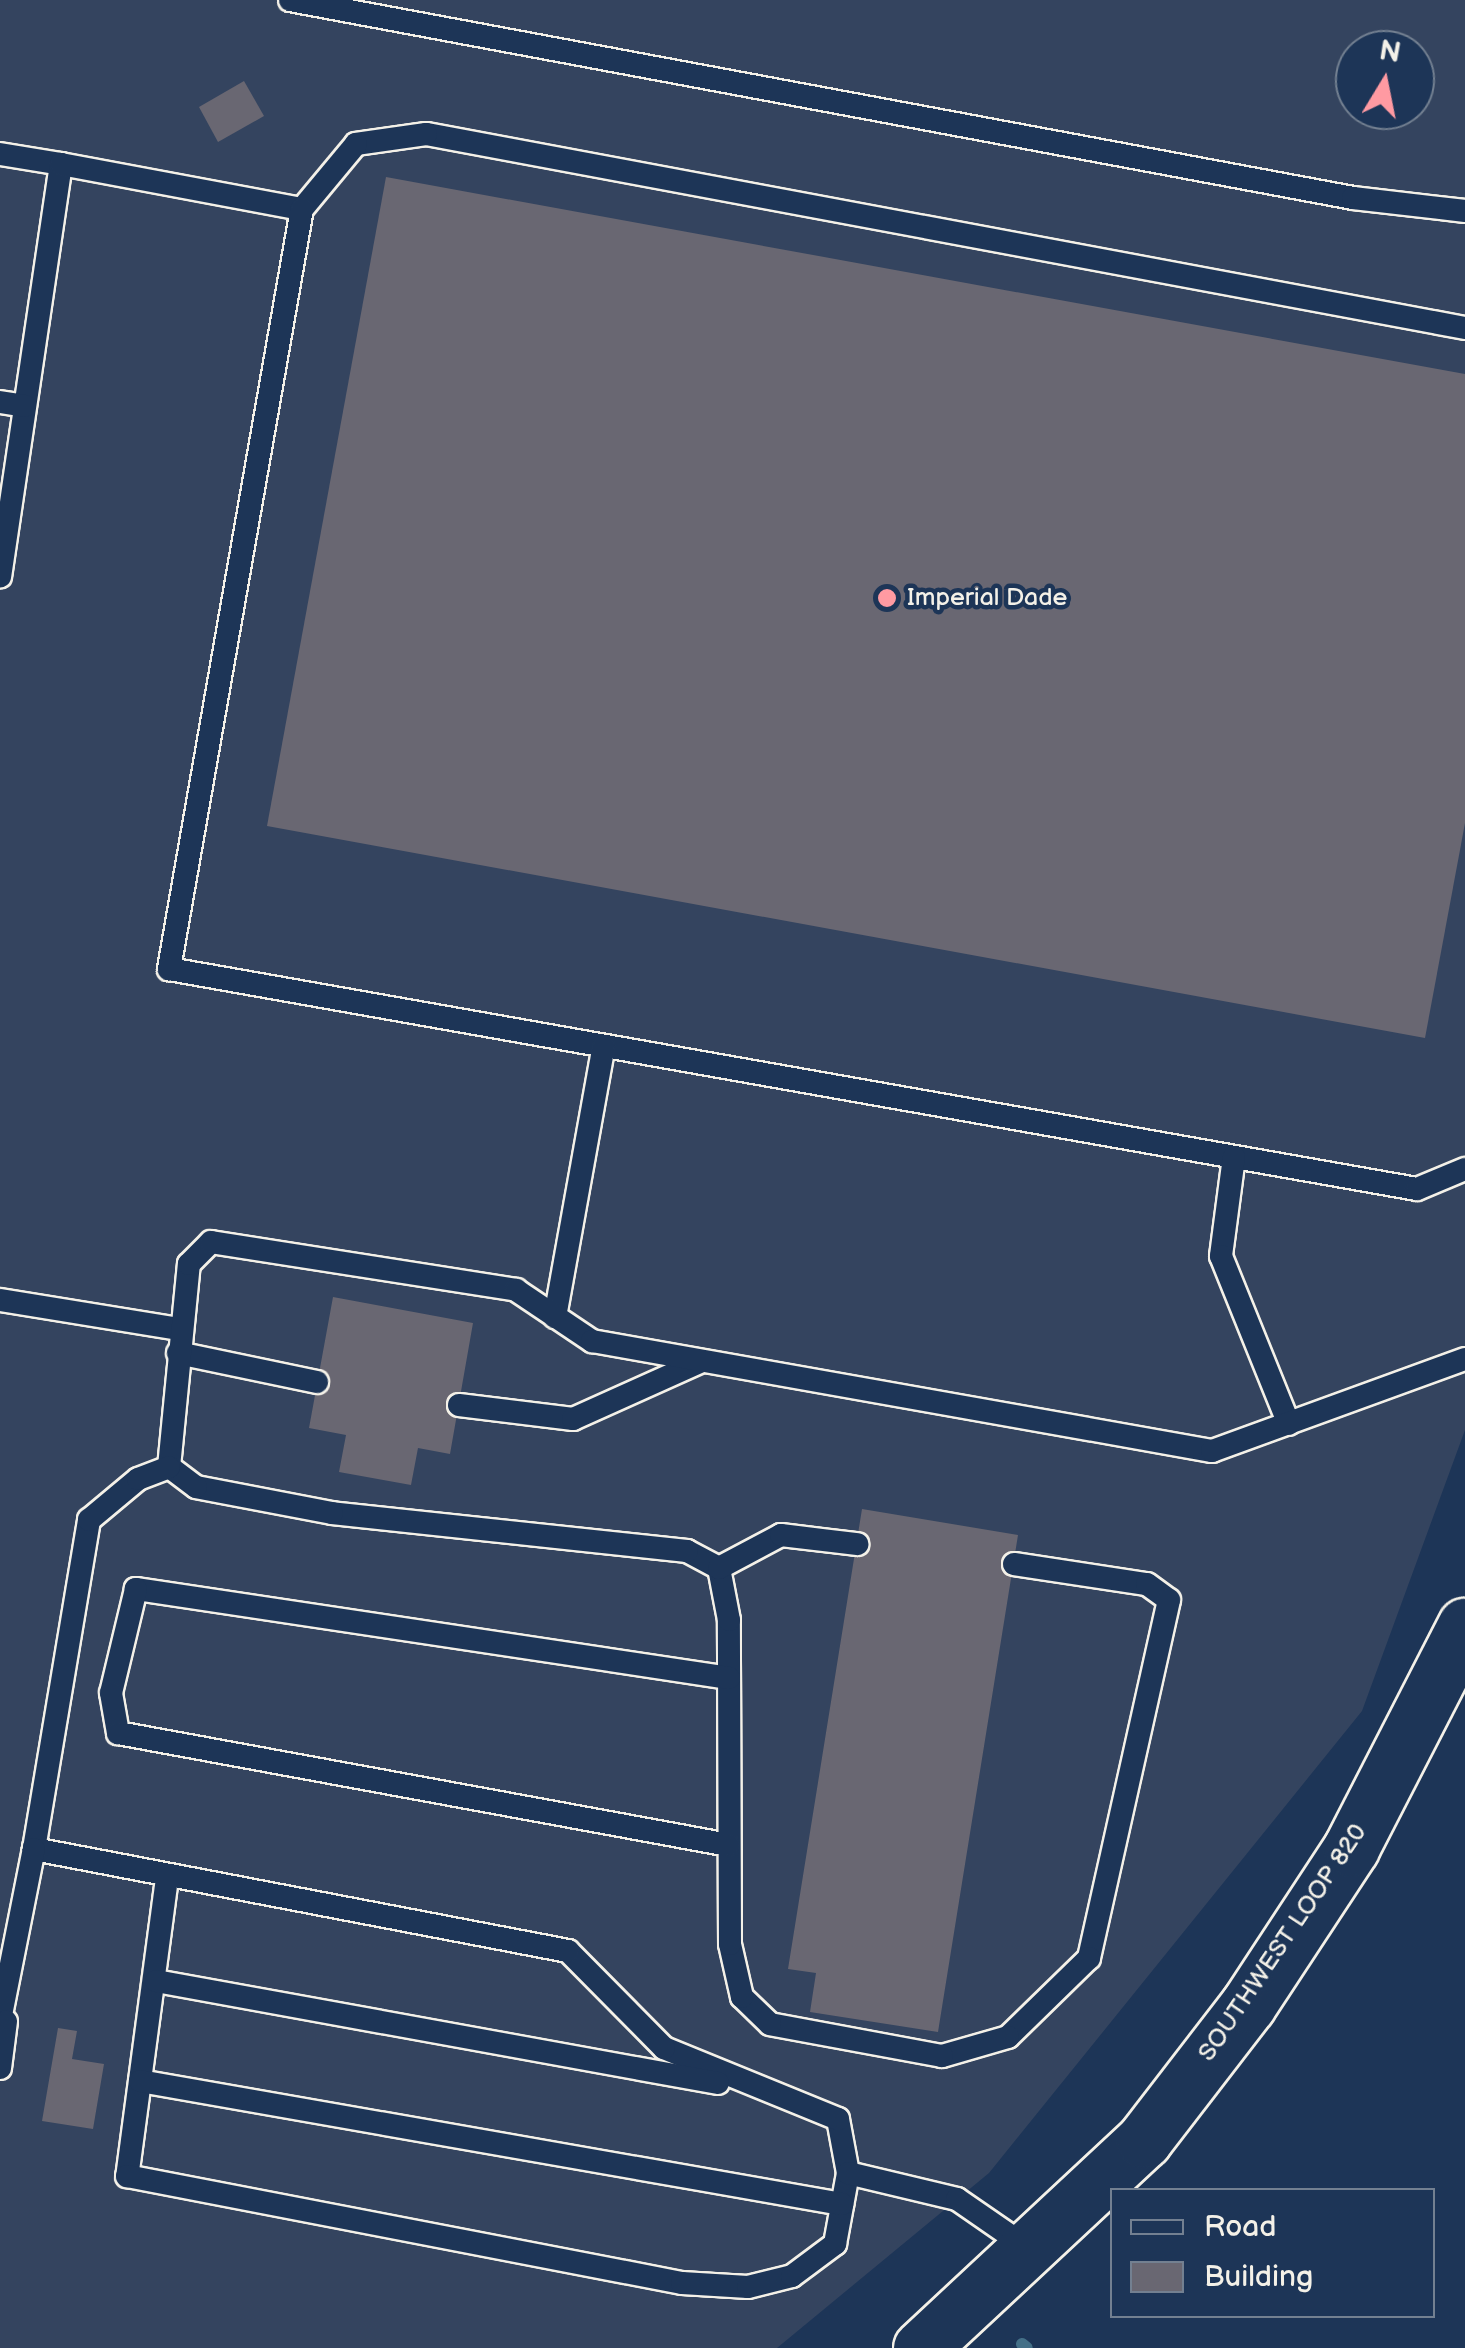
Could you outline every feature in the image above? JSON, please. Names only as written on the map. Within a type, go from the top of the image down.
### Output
[{"type":"main road","name":"SOUTHWEST LOOP 820","points":[[921,2348],[1144,2140],[1248,2005],[1351,1848],[1465,1626]]},
{"type":"lane","points":[[290,0],[1181,167],[1465,211]]},
{"type":"lane","points":[[1465,328],[426,134],[356,144],[302,209],[169,969],[1417,1189],[1465,1169]]},
{"type":"lane","points":[[0,154],[302,209]]},
{"type":"lane","points":[[0,577],[60,164]]},
{"type":"lane","points":[[0,402],[25,406]]},
{"type":"lane","points":[[555,1316],[604,1046]]},
{"type":"lane","points":[[1234,1157],[1221,1256],[1288,1424]]},
{"type":"lane","points":[[169,1467],[189,1264],[210,1242],[516,1290],[592,1341],[1212,1452],[1465,1359]]},
{"type":"lane","points":[[0,1300],[179,1341],[318,1382]]},
{"type":"lane","points":[[459,1405],[572,1419],[700,1362]]},
{"type":"lane","points":[[169,1467],[196,1488],[312,1509],[687,1551],[719,1568]]},
{"type":"lane","points":[[0,2068],[3,2021],[89,1520],[138,1478],[169,1467]]},
{"type":"lane","points":[[719,1568],[780,1535],[857,1544]]},
{"type":"lane","points":[[719,1568],[729,1678],[734,1980],[770,2024],[942,2056],[1008,2037],[1088,1958],[1169,1600],[1146,1584],[1014,1564]]},
{"type":"lane","points":[[729,1678],[136,1588],[110,1693],[118,1733],[730,1846]]},
{"type":"lane","points":[[34,1850],[568,1952],[664,2048],[751,2089]]},
{"type":"lane","points":[[156,1981],[800,2098],[838,2118],[848,2174],[834,2244],[792,2276],[748,2287],[682,2283],[127,2176],[167,1878]]},
{"type":"lane","points":[[140,2081],[842,2204]]},
{"type":"lane","points":[[848,2174],[957,2199],[1030,2250]]},
{"type":"shaded area","points":[[0,0],[1465,0],[1465,1430],[1362,1711],[989,2173],[777,2348],[0,2348]]},
{"type":"building","points":[[244,81],[264,116],[218,142],[199,107]]},
{"type":"building","name":"Imperial Dade","points":[[386,177],[1465,374],[1465,823],[1425,1038],[267,826]]},
{"type":"building","points":[[333,1297],[473,1323],[450,1454],[418,1448],[411,1485],[339,1472],[346,1435],[309,1428]]},
{"type":"building","points":[[862,1509],[1018,1535],[938,2032],[810,2012],[816,1973],[788,1969]]},
{"type":"building","points":[[58,2028],[77,2031],[72,2059],[104,2064],[93,2129],[42,2121]]},
{"type":"waterway","points":[[1022,2344],[1027,2348]]},
{"type":"place","name":"Imperial Dade","points":[[887,598]]}]
